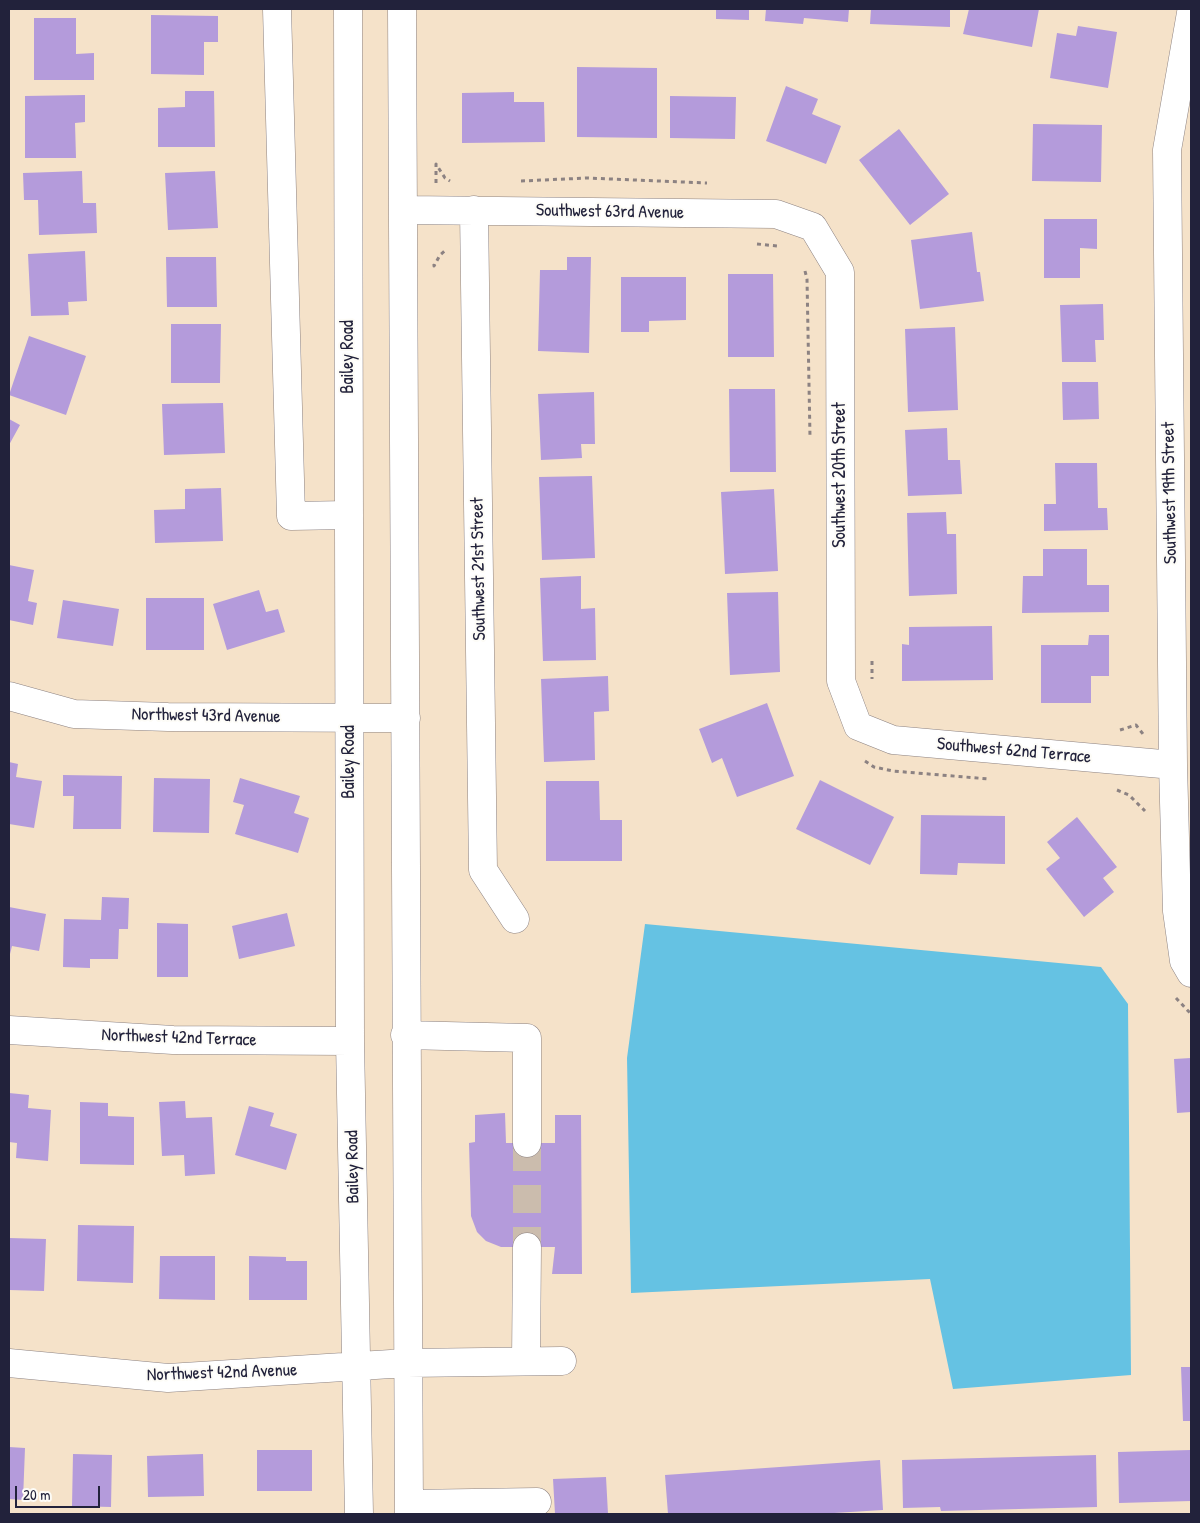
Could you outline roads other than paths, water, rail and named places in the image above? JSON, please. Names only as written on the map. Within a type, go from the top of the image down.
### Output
[{"type":"street","points":[[277,9],[292,516],[348,515]]},
{"type":"street","name":"Bailey Road","points":[[348,9],[350,1041],[359,1514]]},
{"type":"street","points":[[402,9],[405,210],[405,1035],[409,1509],[538,1502]]},
{"type":"street","name":"Southwest 19th Street","points":[[1191,13],[1166,150],[1173,765],[1177,911],[1184,961],[1191,973]]},
{"type":"street","name":"Southwest 63rd Avenue","points":[[405,210],[776,214],[813,227]]},
{"type":"street","name":"Southwest 21st Street","points":[[474,210],[483,870],[515,919]]},
{"type":"street","name":"Southwest 20th Street","points":[[813,227],[840,272],[841,681],[858,726]]},
{"type":"street","name":"Northwest 43rd Avenue","points":[[9,696],[74,714],[168,717],[406,718]]},
{"type":"street","name":"Southwest 62nd Terrace","points":[[858,726],[893,740],[1173,765]]},
{"type":"street","name":"Northwest 42nd Terrace","points":[[9,1030],[173,1040],[350,1041]]},
{"type":"street","points":[[405,1035],[527,1038],[526,1143]]},
{"type":"street","points":[[526,1361],[527,1247]]},
{"type":"street","name":"Northwest 42nd Avenue","points":[[9,1363],[168,1378],[357,1368],[407,1363],[562,1360]]},
{"type":"water","points":[[645,924],[1101,967],[1128,1004],[1131,1375],[953,1389],[930,1279],[631,1293],[627,1058]]},
{"type":"tunnel","points":[[527,1143],[527,1247]]}]
